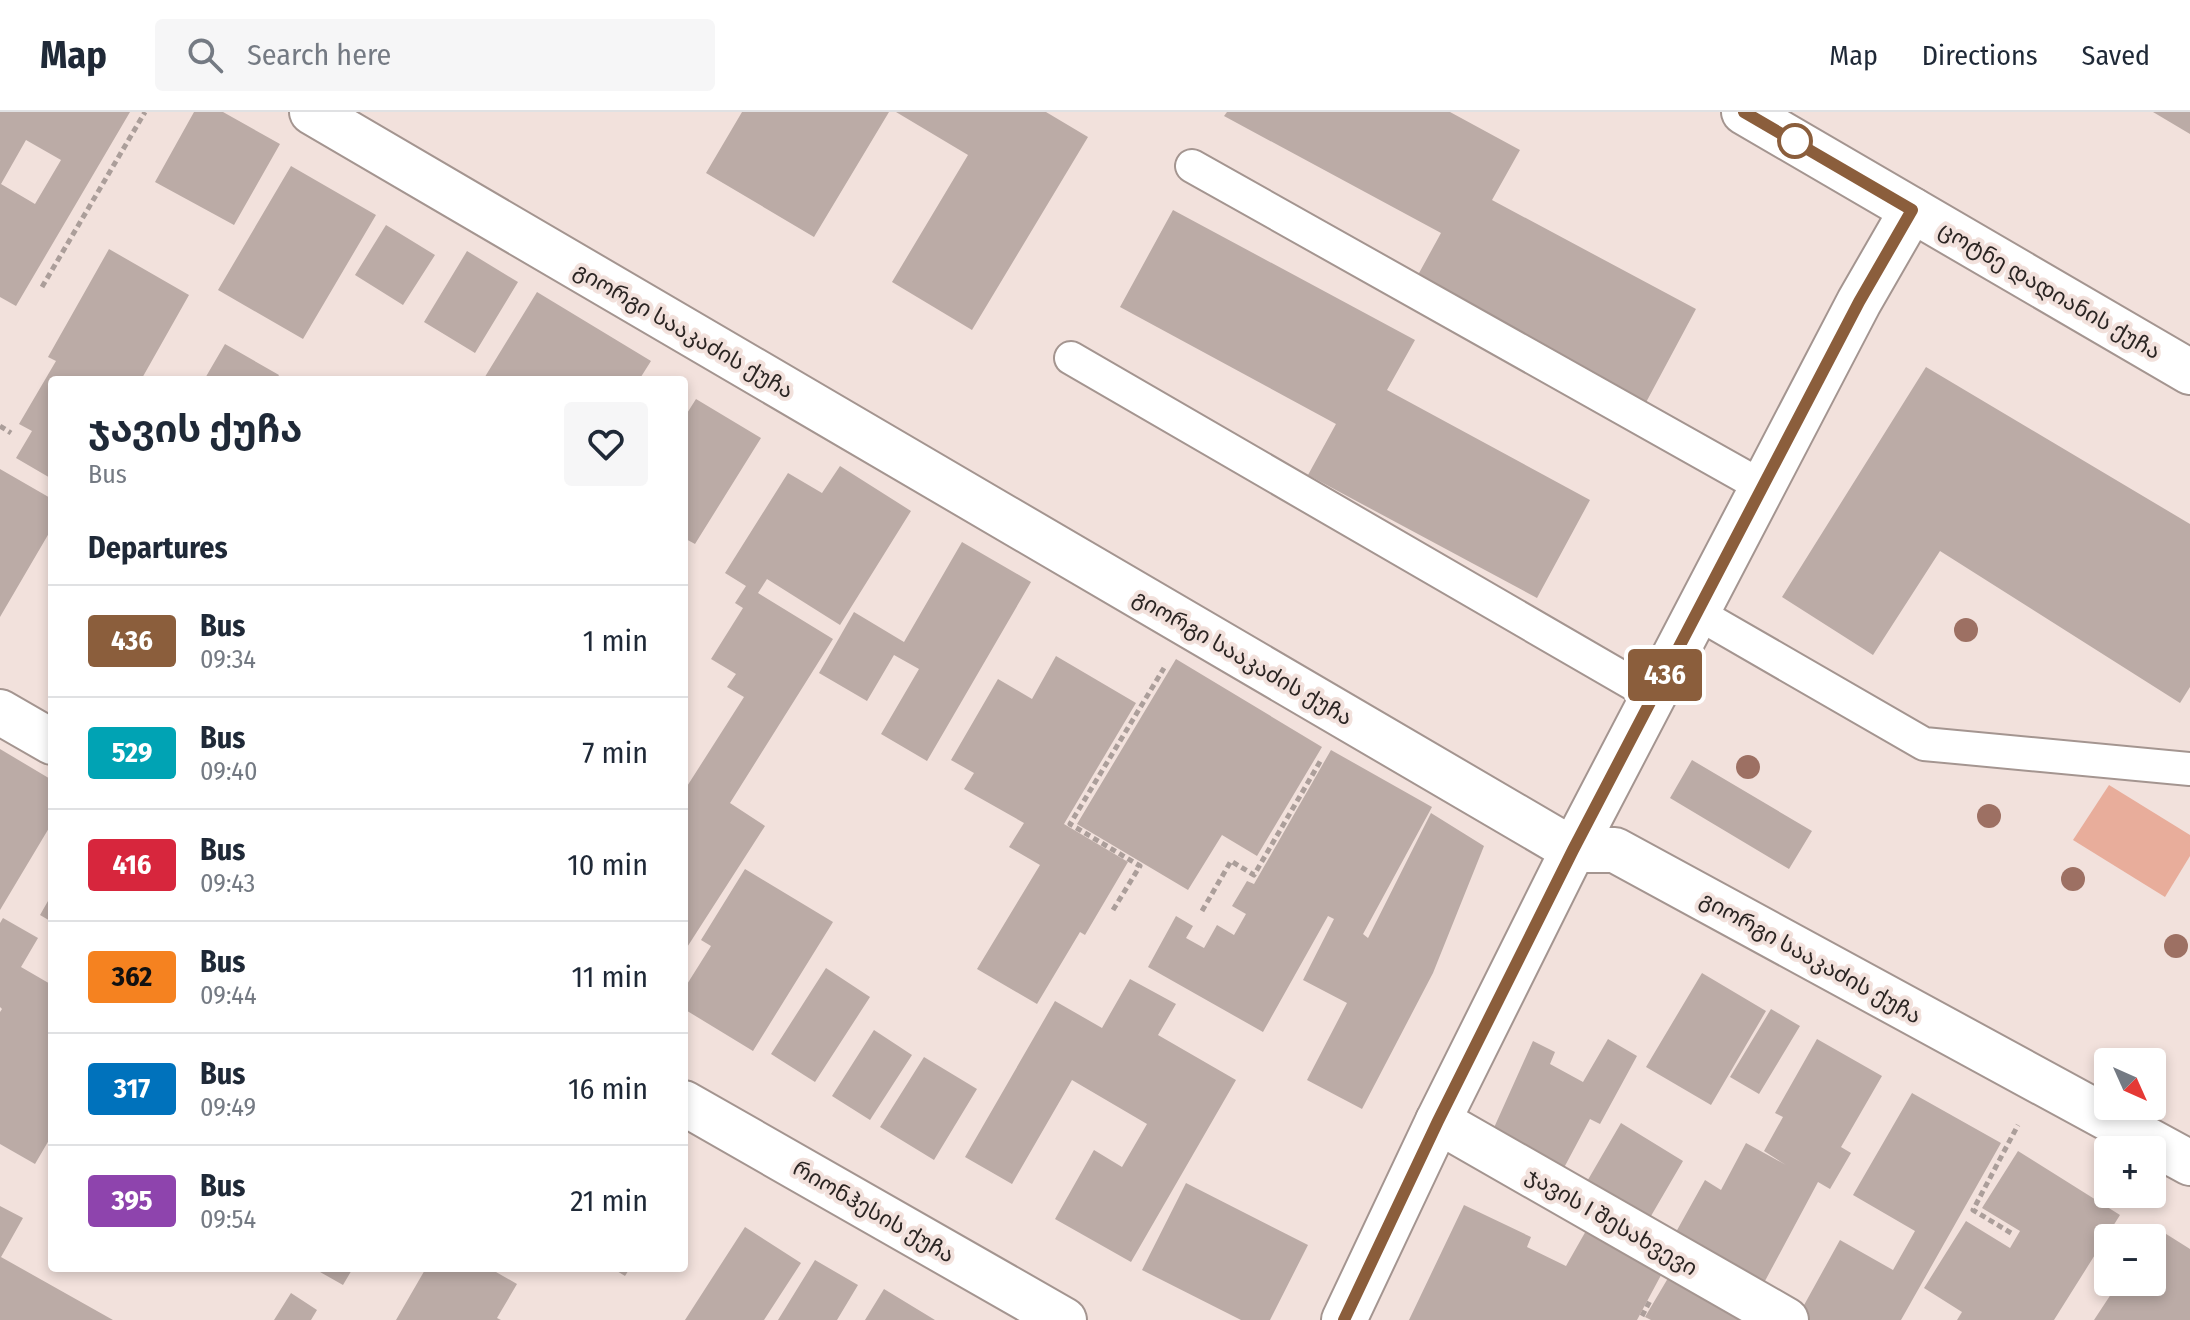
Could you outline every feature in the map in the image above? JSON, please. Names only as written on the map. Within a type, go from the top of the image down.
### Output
[{"type":"street","name":"გიორგი სააკაძის ქუჩა","points":[[312,112],[1573,850],[1615,850],[2190,1163]]},
{"type":"street","name":"ცოტნე დადიანის ქუჩა","points":[[1744,112],[2190,372]]},
{"type":"street","points":[[1344,1320],[1438,1121],[1573,850],[1859,302],[1912,210]]},
{"type":"street","points":[[0,712],[48,740]]},
{"type":"street","name":"რიონჰესის ქუჩა","points":[[688,1105],[1064,1320]]},
{"type":"street","name":"ჯავის I შესახვევი","points":[[1438,1121],[1786,1320]]},
{"type":"lane","points":[[1192,166],[1763,487]]},
{"type":"lane","points":[[1071,358],[1654,696]]},
{"type":"lane","points":[[1697,613],[1924,744],[2190,769]]},
{"type":"path","points":[[42,287],[145,112]]},
{"type":"path","points":[[0,426],[11,433]]},
{"type":"path","points":[[1113,910],[1140,866],[1070,824],[1189,626]]},
{"type":"path","points":[[1202,911],[1231,861],[1254,875],[1346,717]]},
{"type":"path","points":[[2011,1233],[1973,1210],[2041,1082]]},
{"type":"shaded area","points":[[2109,785],[2190,835],[2190,856],[2165,897],[2073,840]]},
{"type":"building","points":[[0,112],[130,112],[16,306],[0,297]],"holes":[[[26,140],[61,160],[35,204],[1,184]]]},
{"type":"building","points":[[194,112],[223,112],[280,144],[234,225],[155,182]]},
{"type":"building","points":[[742,112],[889,112],[814,237],[706,173]]},
{"type":"building","points":[[896,112],[1046,112],[1088,137],[972,330],[892,282],[968,155]]},
{"type":"building","points":[[1227,112],[1450,112],[1520,150],[1492,200],[1696,309],[1643,408],[1413,284],[1441,233],[1224,116]]},
{"type":"building","points":[[2153,112],[2190,112],[2190,134]]},
{"type":"building","points":[[291,166],[376,215],[303,339],[218,290]]},
{"type":"building","points":[[1173,210],[1415,340],[1387,390],[1590,500],[1537,598],[1308,475],[1336,424],[1120,307]]},
{"type":"building","points":[[386,225],[435,255],[403,305],[355,275]]},
{"type":"building","points":[[109,249],[189,295],[143,376],[48,376],[48,477],[16,458],[32,431],[19,424],[56,361],[48,357]]},
{"type":"building","points":[[467,251],[518,282],[475,353],[424,322]]},
{"type":"building","points":[[537,292],[651,361],[642,376],[485,376]]},
{"type":"building","points":[[225,344],[279,375],[278,376],[206,376]]},
{"type":"building","points":[[1926,367],[2190,524],[2190,687],[2180,703],[1940,551],[1873,655],[1782,597]]},
{"type":"building","points":[[696,399],[761,438],[695,544],[688,540],[688,412]]},
{"type":"building","points":[[840,466],[911,511],[840,625],[767,579],[758,593],[833,639],[730,803],[765,826],[688,946],[688,785],[744,697],[727,687],[736,674],[711,659],[743,608],[735,603],[746,586],[725,573],[788,473],[822,493]]},
{"type":"building","points":[[0,469],[48,497],[48,535],[0,617]]},
{"type":"building","points":[[962,542],[1031,582],[927,761],[881,734],[919,669],[894,655],[867,701],[819,673],[854,612],[904,642]]},
{"type":"building","points":[[1056,656],[1136,703],[1064,824],[1128,862],[1085,935],[1080,932],[1037,1004],[977,969],[1040,865],[1009,847],[1024,823],[964,789],[974,773],[951,760],[998,679],[1032,699]]},
{"type":"building","points":[[1176,659],[1322,747],[1257,856],[1222,835],[1188,890],[1077,824]]},
{"type":"building","points":[[0,749],[48,778],[48,830],[0,910]]},
{"type":"building","points":[[1331,750],[1432,807],[1363,934],[1368,938],[1431,813],[1484,846],[1433,973],[1362,1109],[1307,1080],[1347,1003],[1303,980],[1334,919],[1328,916],[1263,1032],[1148,967],[1176,916],[1193,926],[1186,938],[1204,948],[1217,925],[1234,935],[1246,914],[1232,906],[1247,881],[1254,884]]},
{"type":"building","points":[[1692,760],[1812,831],[1789,869],[1670,798]]},
{"type":"building","points":[[745,869],[833,922],[753,1051],[688,1011],[688,983],[711,946],[701,940]]},
{"type":"building","points":[[48,901],[48,920],[40,915]]},
{"type":"building","points":[[3,918],[38,938],[21,967],[48,983],[48,1142],[35,1164],[0,1144],[0,923]]},
{"type":"building","points":[[826,968],[870,997],[815,1082],[771,1054]]},
{"type":"building","points":[[1702,973],[1766,1011],[1711,1105],[1646,1067]]},
{"type":"building","points":[[1130,979],[1176,1004],[1158,1035],[1236,1080],[1131,1262],[1055,1219],[1094,1150],[1122,1167],[1147,1124],[1072,1080],[1012,1184],[965,1157],[1055,1001],[1102,1028]]},
{"type":"building","points":[[1771,1009],[1800,1026],[1759,1094],[1730,1077]]},
{"type":"building","points":[[874,1030],[912,1055],[870,1120],[832,1096]]},
{"type":"building","points":[[1608,1039],[1637,1056],[1600,1124],[1590,1119],[1558,1179],[1488,1141],[1533,1041],[1555,1052],[1550,1064],[1583,1082]]},
{"type":"building","points":[[1817,1039],[1882,1076],[1841,1147],[1851,1153],[1830,1189],[1818,1182],[1758,1294],[1671,1241],[1705,1180],[1721,1190],[1746,1143],[1786,1165],[1764,1151],[1783,1117],[1775,1113]]},
{"type":"building","points":[[924,1057],[977,1089],[934,1160],[880,1127]]},
{"type":"building","points":[[1912,1093],[2001,1143],[1901,1320],[1805,1320],[1798,1316],[1840,1240],[1893,1270],[1915,1231],[1853,1195]]},
{"type":"building","points":[[1621,1123],[1683,1161],[1644,1228],[1582,1190]]},
{"type":"building","points":[[2018,1151],[2094,1199],[2094,1208],[2109,1208],[2120,1215],[2114,1224],[2094,1224],[2094,1256],[2054,1320],[1957,1320],[1962,1312],[1924,1288],[1966,1221],[2010,1248],[2020,1231],[1982,1208]]},
{"type":"building","points":[[1186,1183],[1308,1245],[1270,1320],[1241,1320],[1142,1270]]},
{"type":"building","points":[[1464,1205],[1531,1237],[1527,1247],[1566,1266],[1591,1222],[1667,1264],[1637,1320],[1409,1320]]},
{"type":"building","points":[[0,1206],[23,1218],[1,1257],[113,1320],[0,1320]]},
{"type":"building","points":[[745,1227],[801,1263],[764,1320],[685,1320]]},
{"type":"building","points":[[2166,1234],[2190,1249],[2190,1320],[2094,1320],[2110,1296],[2166,1296]]},
{"type":"building","points":[[815,1260],[858,1285],[837,1320],[778,1320]]},
{"type":"building","points":[[1674,1268],[1762,1320],[1651,1320],[1645,1317]]},
{"type":"building","points":[[320,1272],[351,1272],[343,1285]]},
{"type":"building","points":[[424,1272],[496,1272],[517,1284],[497,1318],[501,1320],[396,1320]]},
{"type":"building","points":[[884,1289],[935,1320],[865,1320]]},
{"type":"building","points":[[291,1293],[317,1310],[311,1320],[274,1320]]},
{"type":"bus line","name":"436","points":[[1344,1320],[1438,1121],[1573,850],[1859,302],[1912,210],[1744,112]]}]
